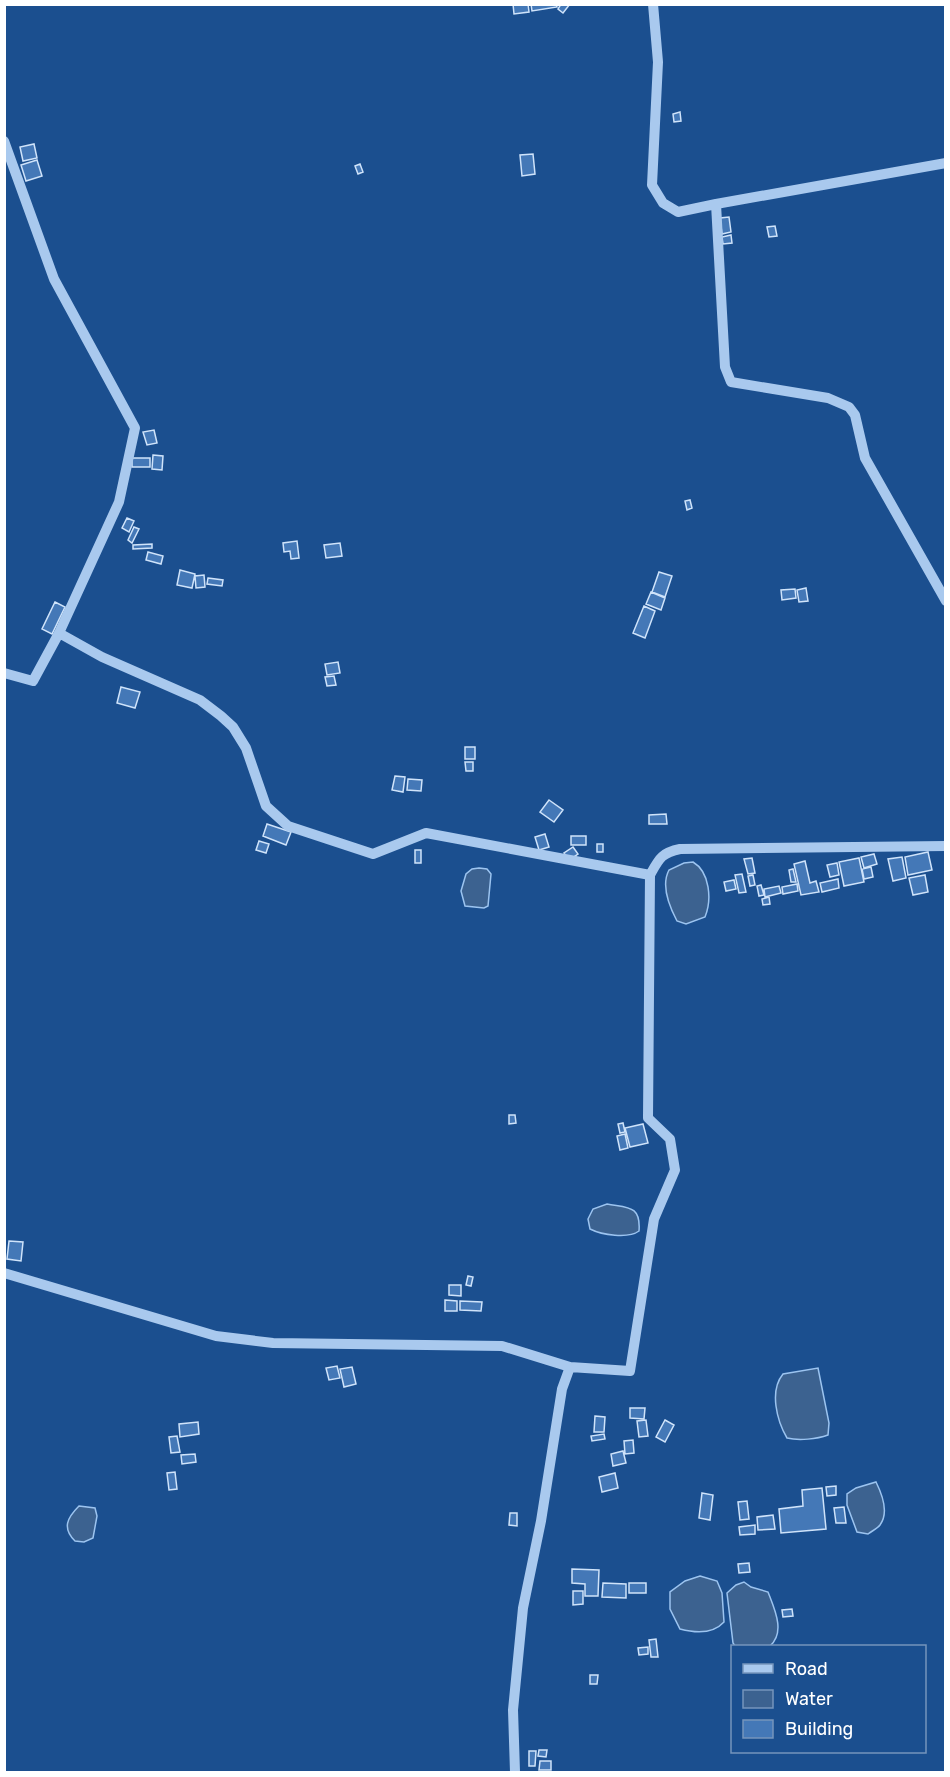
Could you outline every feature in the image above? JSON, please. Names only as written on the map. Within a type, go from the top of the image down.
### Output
[{"type":"street","points":[[653,4],[658,62],[652,185],[663,203],[678,212],[945,163]]},
{"type":"street","points":[[4,141],[54,279],[135,428],[119,502],[59,633],[33,681],[4,673]]},
{"type":"street","points":[[716,204],[727,377],[731,382],[828,398],[849,407],[855,416],[865,458],[945,601]]},
{"type":"street","points":[[59,633],[102,657],[200,700],[221,716],[233,727],[246,748],[266,806],[288,826],[373,854],[426,833],[650,875]]},
{"type":"street","points":[[4,1273],[216,1336],[273,1342],[502,1346],[570,1367],[630,1371],[654,1219],[675,1170],[669,1139],[648,1118],[650,875],[659,858],[680,849],[945,846]]},
{"type":"street","points":[[515,1773],[513,1710],[523,1608],[541,1521],[562,1389],[570,1367]]},
{"type":"water","points":[[693,862],[703,872],[709,895],[705,917],[686,924],[677,921],[674,915],[667,896],[666,882],[669,870],[684,863]]},
{"type":"water","points":[[472,869],[487,869],[491,874],[488,906],[484,908],[465,906],[461,891],[466,874]]},
{"type":"water","points":[[607,1204],[632,1209],[638,1216],[639,1231],[628,1235],[615,1235],[590,1229],[588,1219],[593,1209]]},
{"type":"water","points":[[818,1368],[829,1423],[828,1435],[808,1439],[787,1438],[776,1406],[775,1397],[779,1381],[783,1374]]},
{"type":"water","points":[[876,1482],[884,1504],[883,1520],[868,1534],[857,1532],[847,1505],[847,1494],[856,1488]]},
{"type":"water","points":[[79,1506],[95,1508],[97,1516],[93,1538],[84,1542],[75,1541],[67,1527],[71,1515]]},
{"type":"water","points":[[700,1576],[717,1581],[722,1593],[724,1622],[709,1631],[680,1629],[670,1609],[670,1592],[685,1581]]},
{"type":"water","points":[[744,1582],[751,1587],[768,1592],[778,1627],[775,1640],[771,1645],[734,1645],[733,1643],[727,1593],[736,1585]]},
{"type":"building","points":[[513,4],[528,4],[529,12],[514,14]]},
{"type":"building","points":[[531,4],[556,4],[557,7],[532,11]]},
{"type":"building","points":[[561,4],[570,4],[563,13],[558,9]]},
{"type":"building","points":[[680,112],[681,121],[674,122],[673,114]]},
{"type":"building","points":[[34,144],[37,158],[23,161],[20,147]]},
{"type":"building","points":[[533,154],[535,174],[522,176],[520,155]]},
{"type":"building","points":[[37,160],[42,176],[26,181],[21,165]]},
{"type":"building","points":[[360,164],[363,172],[358,174],[355,166]]},
{"type":"building","points":[[729,217],[731,232],[722,234],[720,218]]},
{"type":"building","points":[[775,226],[777,236],[769,237],[767,227]]},
{"type":"building","points":[[731,235],[732,243],[723,244],[722,237]]},
{"type":"building","points":[[154,430],[157,443],[147,445],[143,432]]},
{"type":"building","points":[[153,455],[163,456],[162,470],[152,469]]},
{"type":"building","points":[[132,458],[150,458],[150,467],[132,467]]},
{"type":"building","points":[[690,500],[692,508],[687,510],[685,501]]},
{"type":"building","points":[[127,518],[134,521],[129,532],[122,528]]},
{"type":"building","points":[[134,527],[139,529],[132,543],[128,540]]},
{"type":"building","points":[[297,541],[299,558],[291,559],[290,551],[284,552],[283,543]]},
{"type":"building","points":[[340,543],[342,556],[326,558],[324,545]]},
{"type":"building","points":[[152,544],[152,548],[133,549],[133,545]]},
{"type":"building","points":[[148,552],[163,556],[161,564],[146,560]]},
{"type":"building","points":[[180,570],[195,574],[192,588],[177,585]]},
{"type":"building","points":[[659,572],[672,576],[665,597],[652,592]]},
{"type":"building","points":[[204,575],[205,587],[196,588],[195,576]]},
{"type":"building","points":[[208,578],[223,580],[222,586],[207,584]]},
{"type":"building","points":[[806,588],[808,601],[799,602],[797,590]]},
{"type":"building","points":[[795,589],[796,598],[782,600],[781,590]]},
{"type":"building","points":[[651,592],[665,598],[661,610],[646,604]]},
{"type":"building","points":[[55,602],[65,607],[52,634],[42,629]]},
{"type":"building","points":[[644,606],[655,611],[645,638],[633,633]]},
{"type":"building","points":[[338,662],[340,673],[327,675],[325,664]]},
{"type":"building","points":[[334,676],[336,685],[327,686],[325,677]]},
{"type":"building","points":[[121,687],[140,692],[135,708],[117,703]]},
{"type":"building","points":[[465,747],[475,747],[475,759],[465,759]]},
{"type":"building","points":[[465,762],[473,762],[473,771],[466,771]]},
{"type":"building","points":[[395,776],[405,777],[403,792],[392,790]]},
{"type":"building","points":[[408,779],[422,780],[421,791],[407,790]]},
{"type":"building","points":[[549,800],[563,810],[554,822],[540,812]]},
{"type":"building","points":[[666,814],[667,824],[649,824],[649,815]]},
{"type":"building","points":[[267,824],[291,832],[286,845],[263,836]]},
{"type":"building","points":[[545,834],[549,847],[539,850],[535,837]]},
{"type":"building","points":[[571,836],[586,836],[586,845],[571,845]]},
{"type":"building","points":[[259,841],[269,844],[266,853],[256,850]]},
{"type":"building","points":[[597,844],[603,844],[603,852],[597,852]]},
{"type":"building","points":[[573,847],[578,854],[569,860],[564,853]]},
{"type":"building","points":[[415,850],[421,850],[421,863],[415,863]]},
{"type":"building","points":[[928,852],[932,870],[908,875],[905,857]]},
{"type":"building","points":[[874,854],[877,864],[864,868],[861,857]]},
{"type":"building","points":[[902,857],[906,878],[893,881],[888,859]]},
{"type":"building","points":[[752,858],[755,873],[748,874],[744,859]]},
{"type":"building","points":[[859,858],[864,882],[844,886],[839,862]]},
{"type":"building","points":[[805,861],[810,883],[816,881],[819,892],[801,895],[794,864]]},
{"type":"building","points":[[837,863],[839,875],[830,877],[827,865]]},
{"type":"building","points":[[871,867],[873,877],[864,879],[862,869]]},
{"type":"building","points":[[793,869],[796,882],[791,882],[789,870]]},
{"type":"building","points":[[742,874],[746,892],[739,893],[735,875]]},
{"type":"building","points":[[753,875],[755,885],[750,886],[748,876]]},
{"type":"building","points":[[925,875],[928,892],[913,895],[909,878]]},
{"type":"building","points":[[838,879],[839,888],[822,892],[820,883]]},
{"type":"building","points":[[734,880],[736,889],[726,891],[724,882]]},
{"type":"building","points":[[797,884],[798,891],[783,894],[782,887]]},
{"type":"building","points":[[761,885],[764,895],[759,896],[757,886]]},
{"type":"building","points":[[779,886],[781,893],[765,897],[764,889]]},
{"type":"building","points":[[769,897],[770,904],[763,905],[762,899]]},
{"type":"building","points":[[509,1115],[515,1115],[516,1123],[509,1124]]},
{"type":"building","points":[[623,1123],[625,1132],[620,1133],[618,1124]]},
{"type":"building","points":[[643,1124],[648,1143],[630,1147],[625,1128]]},
{"type":"building","points":[[625,1134],[628,1148],[620,1150],[617,1136]]},
{"type":"building","points":[[9,1241],[23,1242],[21,1261],[7,1259]]},
{"type":"building","points":[[468,1276],[473,1277],[471,1286],[466,1285]]},
{"type":"building","points":[[449,1285],[461,1285],[461,1296],[449,1295]]},
{"type":"building","points":[[445,1300],[457,1301],[457,1311],[445,1311]]},
{"type":"building","points":[[460,1301],[482,1302],[481,1311],[460,1310]]},
{"type":"building","points":[[337,1366],[340,1378],[329,1380],[326,1368]]},
{"type":"building","points":[[352,1367],[356,1384],[344,1387],[340,1369]]},
{"type":"building","points":[[630,1408],[645,1408],[644,1419],[630,1418]]},
{"type":"building","points":[[595,1416],[605,1417],[604,1432],[594,1432]]},
{"type":"building","points":[[646,1420],[648,1436],[639,1437],[637,1421]]},
{"type":"building","points":[[665,1420],[674,1425],[665,1442],[656,1437]]},
{"type":"building","points":[[198,1422],[199,1434],[180,1437],[179,1424]]},
{"type":"building","points":[[604,1434],[605,1439],[592,1441],[591,1436]]},
{"type":"building","points":[[177,1436],[180,1452],[171,1453],[169,1437]]},
{"type":"building","points":[[633,1440],[634,1453],[625,1454],[624,1441]]},
{"type":"building","points":[[623,1451],[626,1463],[613,1466],[611,1454]]},
{"type":"building","points":[[195,1454],[196,1462],[182,1464],[181,1455]]},
{"type":"building","points":[[175,1472],[177,1489],[169,1490],[167,1473]]},
{"type":"building","points":[[615,1473],[618,1488],[602,1492],[599,1477]]},
{"type":"building","points":[[836,1486],[836,1495],[827,1496],[826,1487]]},
{"type":"building","points":[[822,1488],[826,1529],[781,1533],[779,1509],[803,1506],[802,1490]]},
{"type":"building","points":[[702,1493],[713,1495],[710,1520],[699,1518]]},
{"type":"building","points":[[747,1501],[749,1519],[740,1520],[738,1502]]},
{"type":"building","points":[[844,1507],[846,1523],[836,1523],[834,1508]]},
{"type":"building","points":[[510,1513],[517,1513],[517,1526],[509,1525]]},
{"type":"building","points":[[773,1515],[775,1529],[758,1530],[757,1517]]},
{"type":"building","points":[[755,1525],[755,1534],[740,1535],[739,1527]]},
{"type":"building","points":[[749,1563],[750,1572],[739,1573],[738,1564]]},
{"type":"building","points":[[572,1569],[599,1570],[598,1596],[585,1596],[585,1584],[572,1583]]},
{"type":"building","points":[[603,1583],[626,1584],[626,1598],[602,1597]]},
{"type":"building","points":[[629,1583],[646,1583],[646,1593],[629,1593]]},
{"type":"building","points":[[573,1591],[583,1591],[583,1604],[573,1605]]},
{"type":"building","points":[[792,1609],[793,1616],[783,1617],[782,1610]]},
{"type":"building","points":[[656,1639],[658,1657],[651,1657],[649,1640]]},
{"type":"building","points":[[648,1647],[648,1654],[639,1655],[638,1648]]},
{"type":"building","points":[[590,1675],[598,1675],[597,1684],[590,1684]]},
{"type":"building","points":[[539,1750],[547,1750],[546,1757],[538,1756]]},
{"type":"building","points":[[529,1751],[536,1751],[535,1766],[529,1766]]},
{"type":"building","points":[[540,1761],[551,1761],[551,1770],[539,1770]]}]
